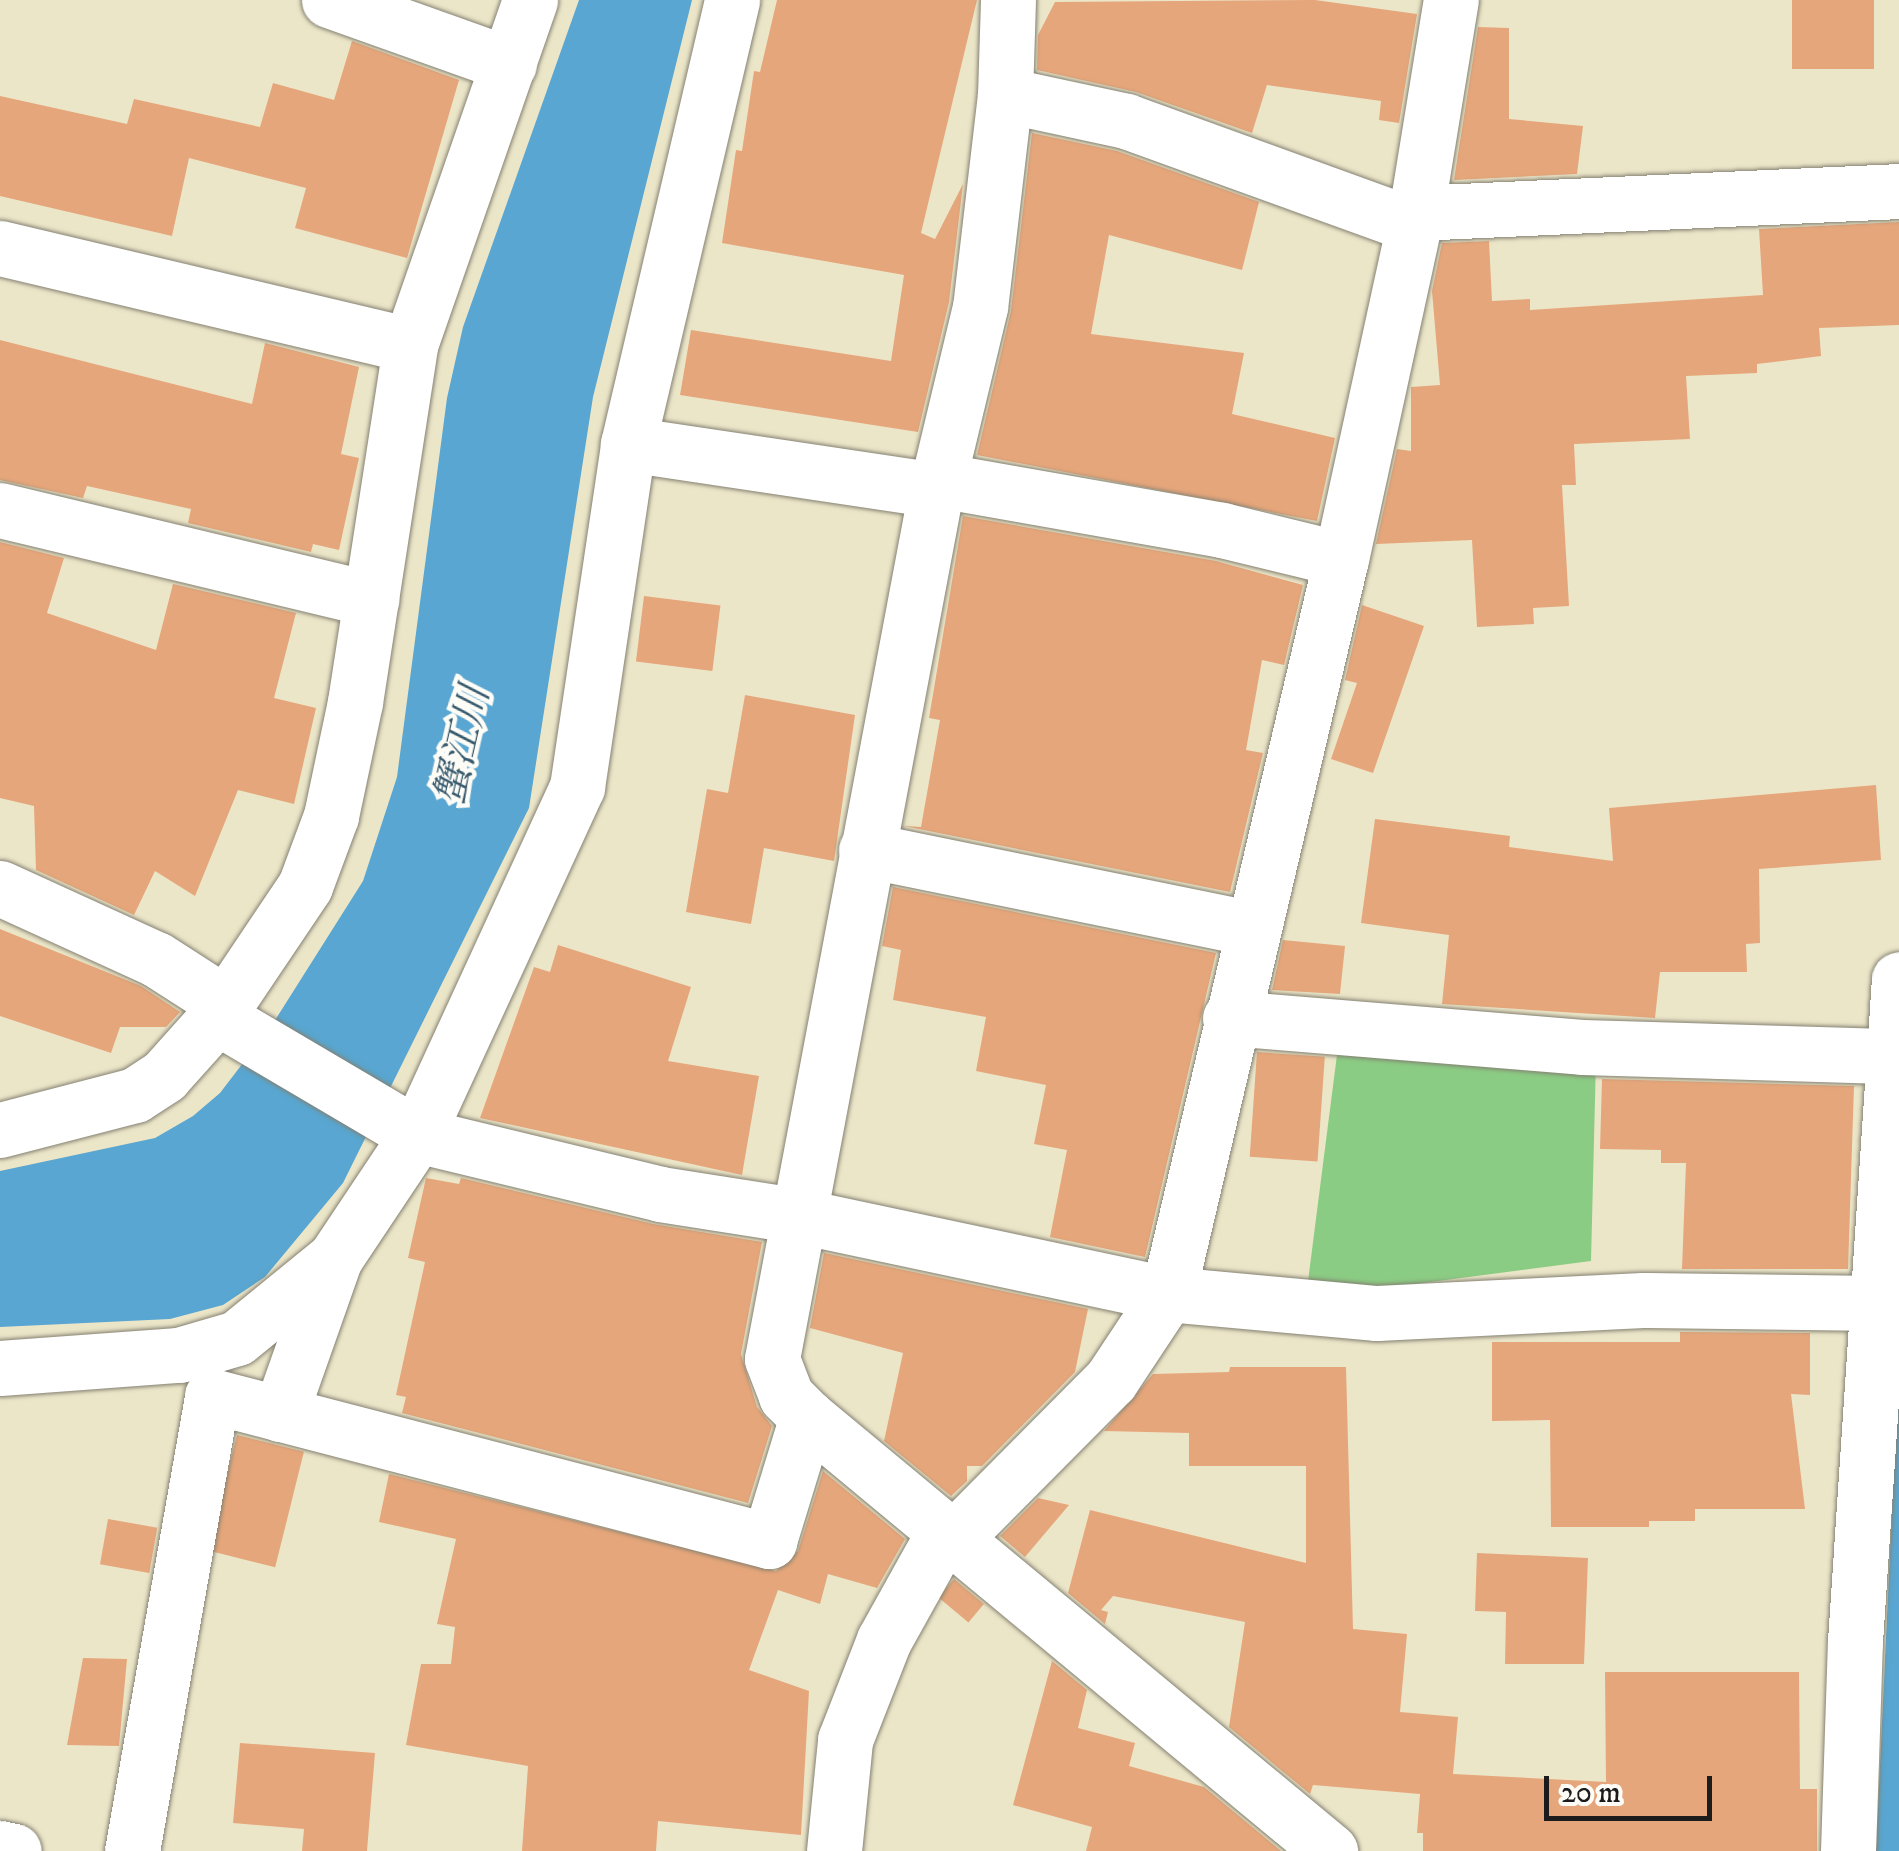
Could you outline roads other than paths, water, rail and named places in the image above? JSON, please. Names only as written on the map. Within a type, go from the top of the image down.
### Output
[{"type":"street","points":[[329,0],[509,64]]},
{"type":"street","points":[[0,1130],[136,1095],[164,1076],[227,1017],[305,886],[331,816],[371,598],[410,344],[530,0]]},
{"type":"street","points":[[280,1414],[335,1258],[408,1130],[577,787],[628,444],[732,0]]},
{"type":"street","points":[[1008,0],[1004,95],[980,306],[937,485],[772,1359],[786,1396],[807,1418],[1330,1851]]},
{"type":"street","points":[[834,1851],[846,1740],[884,1640],[949,1535],[1111,1380],[1168,1294],[1250,928],[1341,560],[1415,219],[1451,0]]},
{"type":"street","points":[[1004,95],[1126,121],[1415,219],[1899,191]]},
{"type":"street","points":[[0,248],[410,344]]},
{"type":"street","points":[[628,444],[937,485],[1222,530],[1341,560]]},
{"type":"street","points":[[0,510],[58,529],[371,598]]},
{"type":"street","points":[[866,850],[1250,928]]},
{"type":"street","points":[[0,888],[156,958],[227,1017],[408,1130],[660,1194],[800,1216],[1168,1294],[1377,1313],[1642,1300],[1889,1303]]},
{"type":"street","points":[[1848,1851],[1889,1303],[1899,979]]},
{"type":"street","points":[[1230,1018],[1582,1047],[1894,1056]]},
{"type":"street","points":[[0,1368],[179,1355],[237,1338],[335,1258]]},
{"type":"street","points":[[132,1851],[212,1396],[769,1540],[807,1418]]},
{"type":"street","points":[[0,1848],[14,1851]]},
{"type":"water","name":"蟹江川","points":[[579,0],[692,0],[593,397],[529,808],[343,1183],[265,1277],[223,1305],[170,1319],[0,1327],[0,1171],[155,1138],[193,1116],[220,1093],[272,1025],[363,881],[397,777],[447,398],[463,327]]},
{"type":"water","points":[[1899,1362],[1899,1851],[1876,1851]]}]
